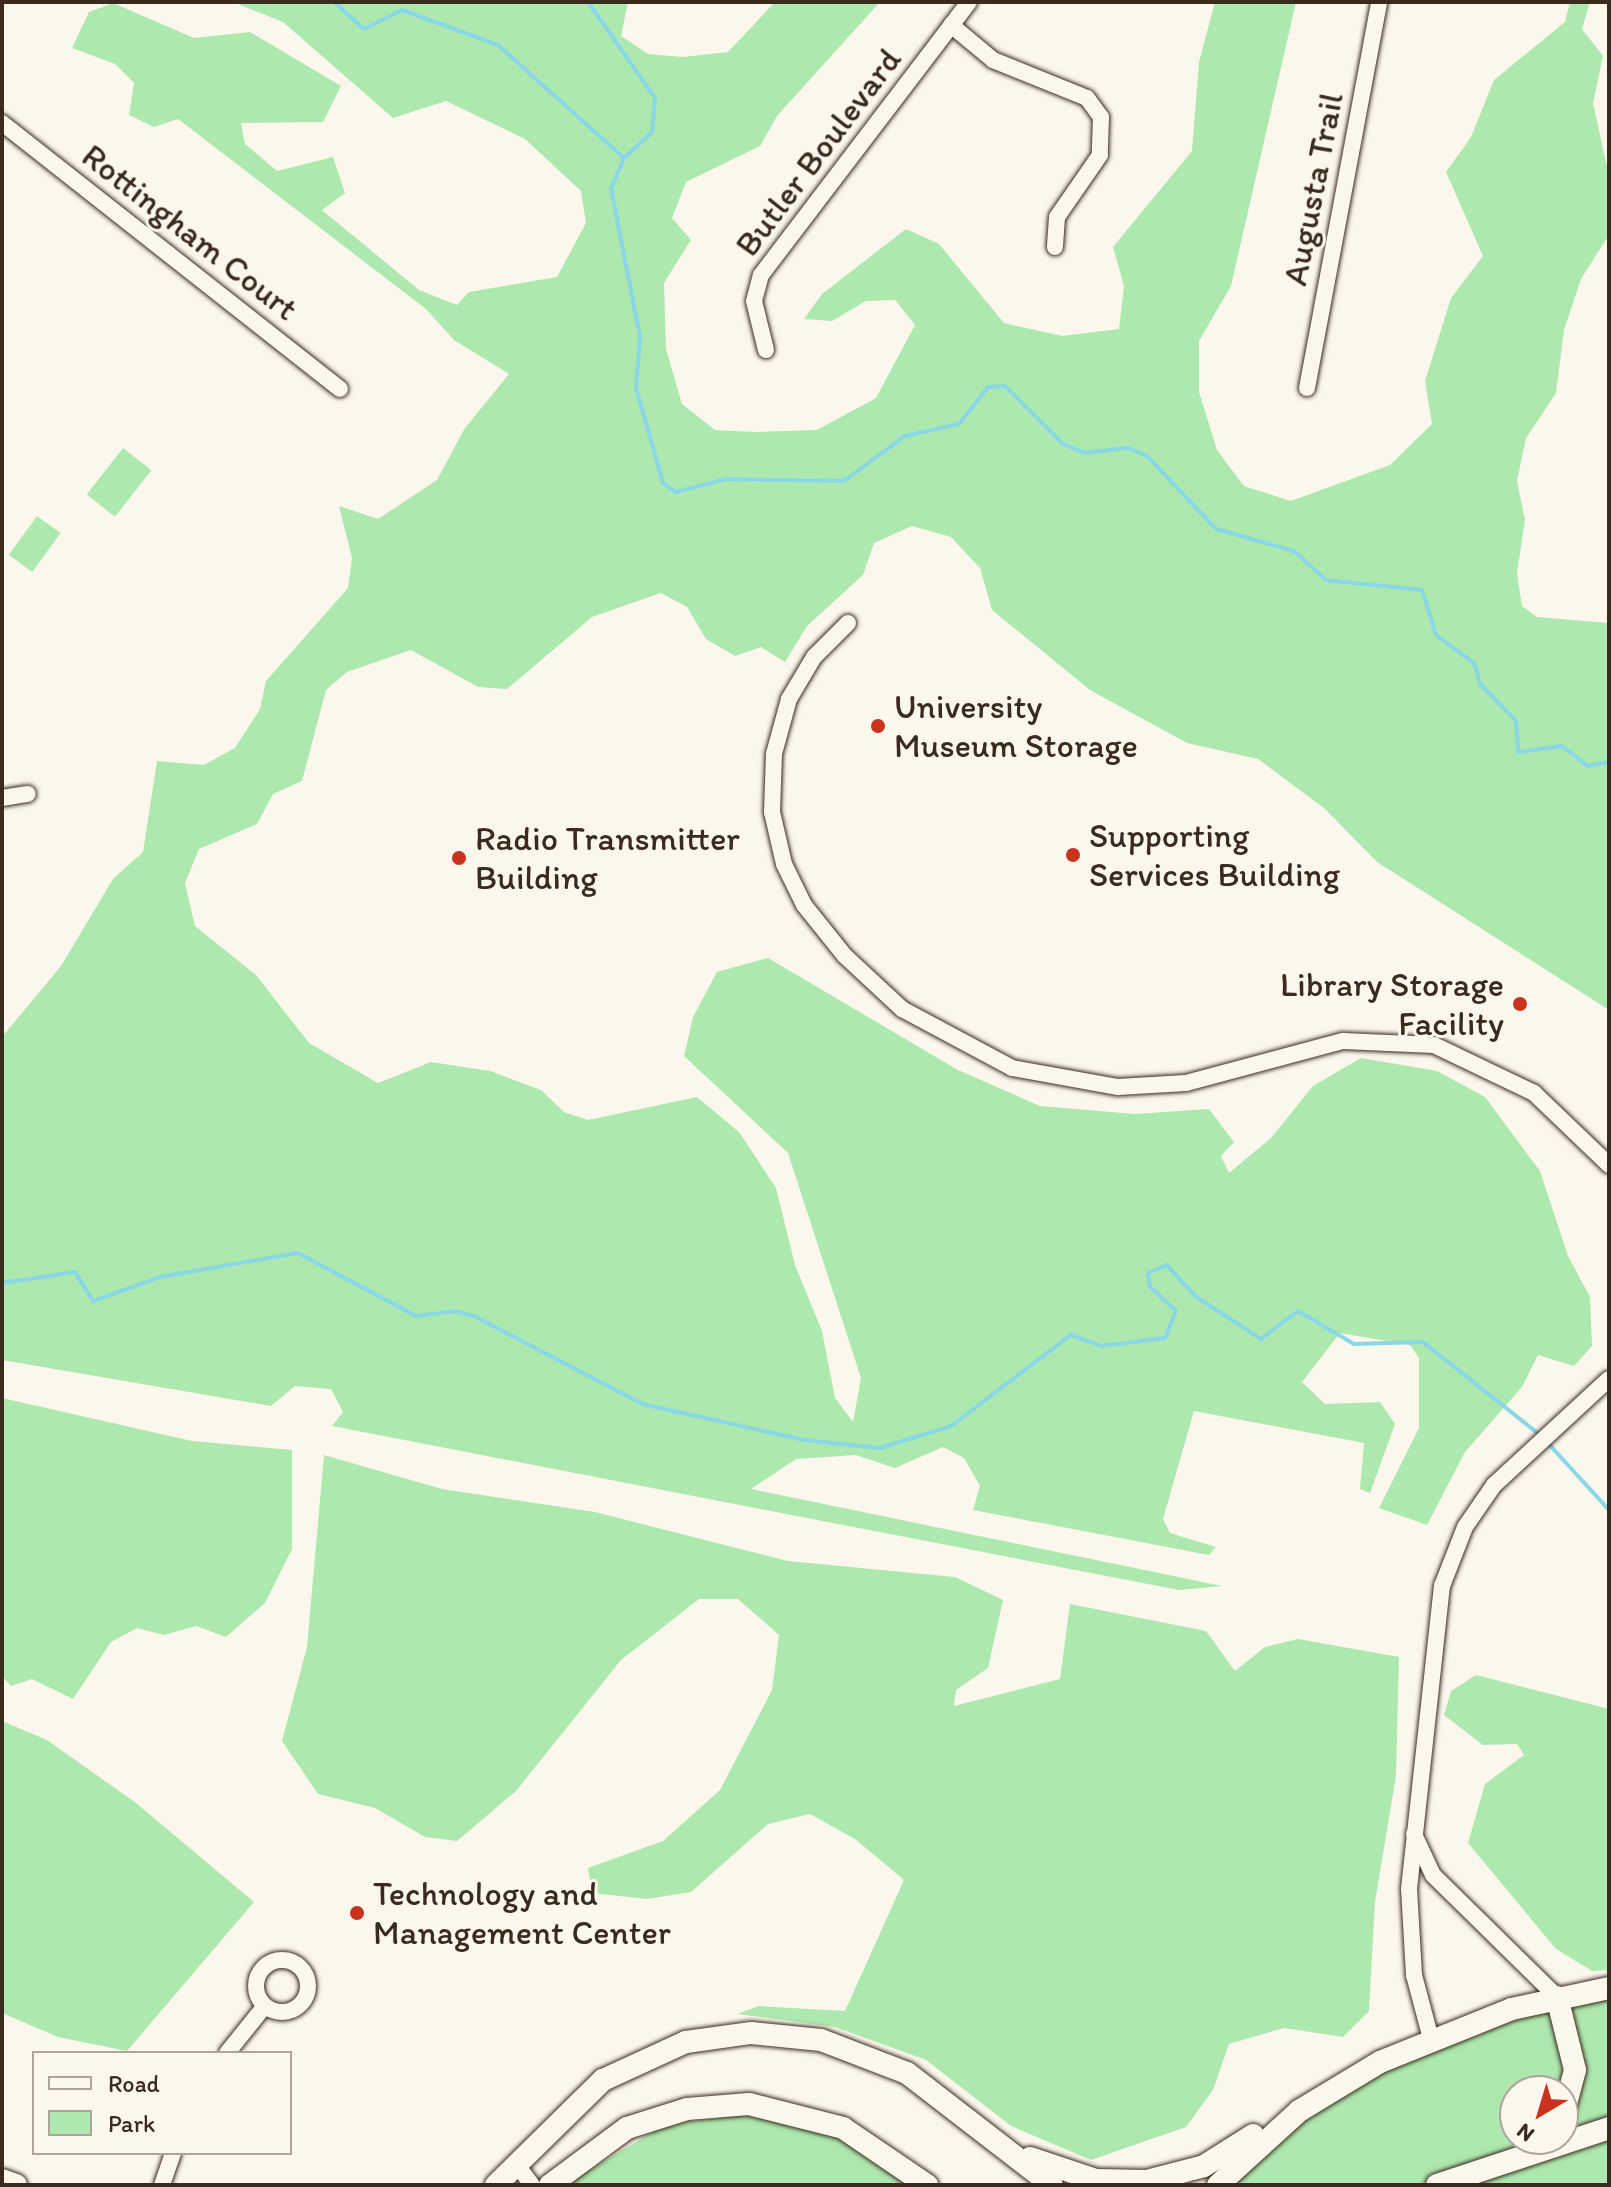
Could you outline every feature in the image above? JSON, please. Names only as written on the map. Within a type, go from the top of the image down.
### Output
[{"type":"main road","points":[[1006,2147],[1071,2174],[1147,2181],[1204,2166],[1431,2039],[1557,1997],[1609,1988]]},
{"type":"main road","points":[[1557,1997],[1574,2075]]},
{"type":"main road","points":[[496,2185],[580,2097],[629,2064],[686,2042],[751,2033],[821,2040],[877,2058],[934,2090],[1052,2185]]},
{"type":"main road","points":[[550,2185],[627,2128],[687,2109],[749,2104],[843,2128],[927,2185]]},
{"type":"main road","points":[[1218,2185],[1297,2113]]},
{"type":"main road","points":[[1579,2136],[1609,2128]]},
{"type":"main road","points":[[1437,2185],[1516,2155]]},
{"type":"main road","points":[[1237,2185],[1248,2156]]},
{"type":"main road","points":[[2,2180],[16,2185]]},
{"type":"street","name":"Butler Boulevard","points":[[766,350],[755,316],[761,275],[969,2]]},
{"type":"street","name":"Augusta Trail","points":[[1307,388],[1379,2]]},
{"type":"street","points":[[951,25],[1014,72],[1087,98],[1101,117],[1100,155],[1057,217],[1055,247]]},
{"type":"street","name":"Rottingham Court","points":[[2,123],[340,389]]},
{"type":"street","points":[[848,623],[814,657],[789,699],[774,754],[772,812],[784,864],[804,905],[845,956],[902,1009],[1012,1068],[1106,1086],[1186,1083],[1343,1041],[1434,1045],[1534,1093],[1609,1165]]},
{"type":"street","points":[[2,798],[28,794]]},
{"type":"street","points":[[1431,2039],[1410,1946],[1411,1829],[1435,1621],[1452,1556],[1494,1485],[1609,1379]]},
{"type":"street","points":[[1411,1829],[1433,1875],[1557,1997]]},
{"type":"street","points":[[229,2051],[264,2007]]},
{"type":"street","points":[[162,2185],[172,2155]]},
{"type":"street","points":[[517,2165],[532,2185]]},
{"type":"green space","points":[[233,2],[628,2],[621,36],[648,54],[683,57],[728,52],[775,2],[880,2],[777,116],[760,146],[686,182],[672,218],[691,240],[664,283],[666,349],[682,404],[715,430],[755,432],[817,430],[876,398],[915,325],[895,300],[866,301],[832,321],[804,319],[822,294],[906,229],[939,244],[1004,323],[1062,336],[1119,329],[1124,286],[1113,247],[1192,151],[1199,62],[1215,2],[1296,2],[1231,286],[1199,341],[1199,392],[1217,450],[1244,486],[1291,501],[1390,465],[1432,424],[1425,381],[1451,298],[1483,256],[1446,172],[1471,137],[1494,80],[1565,22],[1570,2],[1590,2],[1582,29],[1603,56],[1593,103],[1609,176],[1609,235],[1581,279],[1564,330],[1556,393],[1526,438],[1517,481],[1525,520],[1517,573],[1522,606],[1537,617],[1609,623],[1609,1010],[1377,862],[1324,808],[1258,759],[1187,743],[1090,690],[992,610],[980,568],[951,537],[912,526],[874,543],[863,575],[807,626],[785,662],[761,647],[735,656],[706,639],[687,607],[661,593],[592,617],[507,689],[478,687],[411,650],[347,672],[326,690],[302,781],[273,794],[257,824],[199,849],[185,883],[195,926],[256,975],[309,1043],[378,1083],[431,1062],[490,1071],[541,1090],[564,1112],[588,1120],[697,1097],[739,1132],[776,1188],[795,1265],[822,1331],[835,1398],[853,1422],[861,1378],[788,1153],[684,1056],[693,1017],[717,972],[768,958],[958,1070],[1040,1106],[1135,1114],[1209,1109],[1234,1142],[1221,1156],[1229,1173],[1271,1138],[1313,1086],[1361,1058],[1437,1071],[1485,1097],[1540,1171],[1568,1256],[1590,1297],[1592,1346],[1574,1366],[1538,1355],[1522,1387],[1465,1452],[1427,1525],[1379,1508],[1419,1428],[1419,1358],[1410,1345],[1340,1333],[1302,1382],[1325,1404],[1380,1402],[1395,1424],[1370,1493],[1360,1489],[1364,1443],[1194,1411],[1163,1519],[1170,1533],[1216,1547],[1209,1555],[973,1510],[980,1486],[964,1458],[943,1447],[895,1468],[856,1455],[796,1459],[751,1489],[1222,1586],[1179,1590],[332,1426],[343,1412],[331,1389],[295,1386],[271,1406],[2,1360],[2,1037],[61,966],[113,879],[143,852],[157,761],[204,765],[235,748],[260,709],[266,681],[348,588],[352,558],[339,506],[378,519],[437,480],[465,428],[509,374],[454,340],[426,309],[178,119],[154,127],[129,115],[134,83],[115,64],[72,48],[89,12],[113,3],[194,38],[250,32],[341,86],[323,122],[241,123],[245,144],[277,171],[333,157],[345,193],[322,210],[419,290],[457,305],[469,292],[557,277],[586,223],[581,191],[525,139],[446,101],[393,118],[283,22]]},
{"type":"green space","points":[[123,448],[151,470],[115,517],[87,494]]},
{"type":"green space","points":[[37,516],[60,533],[32,572],[9,555]]},
{"type":"green space","points":[[2,1398],[192,1441],[292,1450],[292,1549],[265,1603],[226,1637],[196,1626],[164,1635],[137,1628],[111,1642],[73,1699],[32,1679],[11,1686],[2,1676]]},
{"type":"green space","points":[[324,1455],[442,1489],[595,1512],[788,1561],[955,1577],[1003,1600],[988,1668],[956,1690],[954,1706],[1060,1679],[1070,1604],[1206,1631],[1235,1671],[1265,1647],[1298,1639],[1399,1657],[1396,1776],[1375,1902],[1369,2011],[1343,2037],[1284,2028],[1229,2044],[1213,2090],[1186,2127],[1091,2160],[1011,2126],[926,2060],[835,2027],[737,2014],[759,2006],[845,2011],[904,1880],[855,1839],[810,1814],[768,1824],[691,1892],[647,1899],[592,1893],[588,1868],[663,1841],[720,1790],[772,1690],[779,1635],[738,1599],[699,1599],[621,1660],[516,1791],[457,1841],[425,1837],[375,1808],[318,1794],[282,1741],[307,1647]]},
{"type":"green space","points":[[1476,1675],[1609,1709],[1609,1970],[1592,1971],[1556,1949],[1468,1843],[1485,1784],[1524,1755],[1517,1744],[1483,1745],[1444,1715],[1451,1691]]},
{"type":"green space","points":[[2,1721],[47,1740],[136,1803],[254,1902],[127,2051],[58,2037],[2,2013]]},
{"type":"green space","points":[[1609,1988],[1609,2185],[1237,2185],[1248,2156],[1380,2062]]},
{"type":"green space","points":[[745,2115],[836,2137],[909,2185],[565,2185],[666,2124]]},
{"type":"waterway","points":[[334,2],[364,29],[402,10],[498,45],[624,158]]},
{"type":"waterway","points":[[588,2],[655,98],[652,132],[624,158],[611,188],[640,337],[636,388],[663,483],[676,492],[726,479],[844,481],[905,436],[959,424],[988,387],[1005,386],[1063,444],[1085,453],[1128,448],[1147,456],[1216,529],[1294,551],[1326,580],[1422,590],[1436,635],[1474,663],[1480,684],[1516,721],[1518,752],[1562,746],[1588,766],[1609,762]]},
{"type":"waterway","points":[[2,1283],[75,1272],[93,1301],[160,1277],[298,1253],[416,1316],[454,1311],[474,1316],[642,1404],[804,1440],[880,1448],[951,1426],[1071,1335],[1101,1346],[1165,1338],[1176,1311],[1150,1287],[1148,1273],[1167,1265],[1195,1296],[1261,1339],[1298,1311],[1354,1344],[1423,1342],[1540,1435]]},
{"type":"waterway","points":[[1546,1441],[1609,1510]]},
{"type":"place","name":"University Museum Storage","points":[[878,726]]},
{"type":"place","name":"Supporting Services Building","points":[[1073,855]]},
{"type":"place","name":"Radio Transmitter Building","points":[[459,858]]},
{"type":"place","name":"Library Storage Facility","points":[[1520,1004]]},
{"type":"place","name":"Technology and Management Center","points":[[357,1913]]}]
